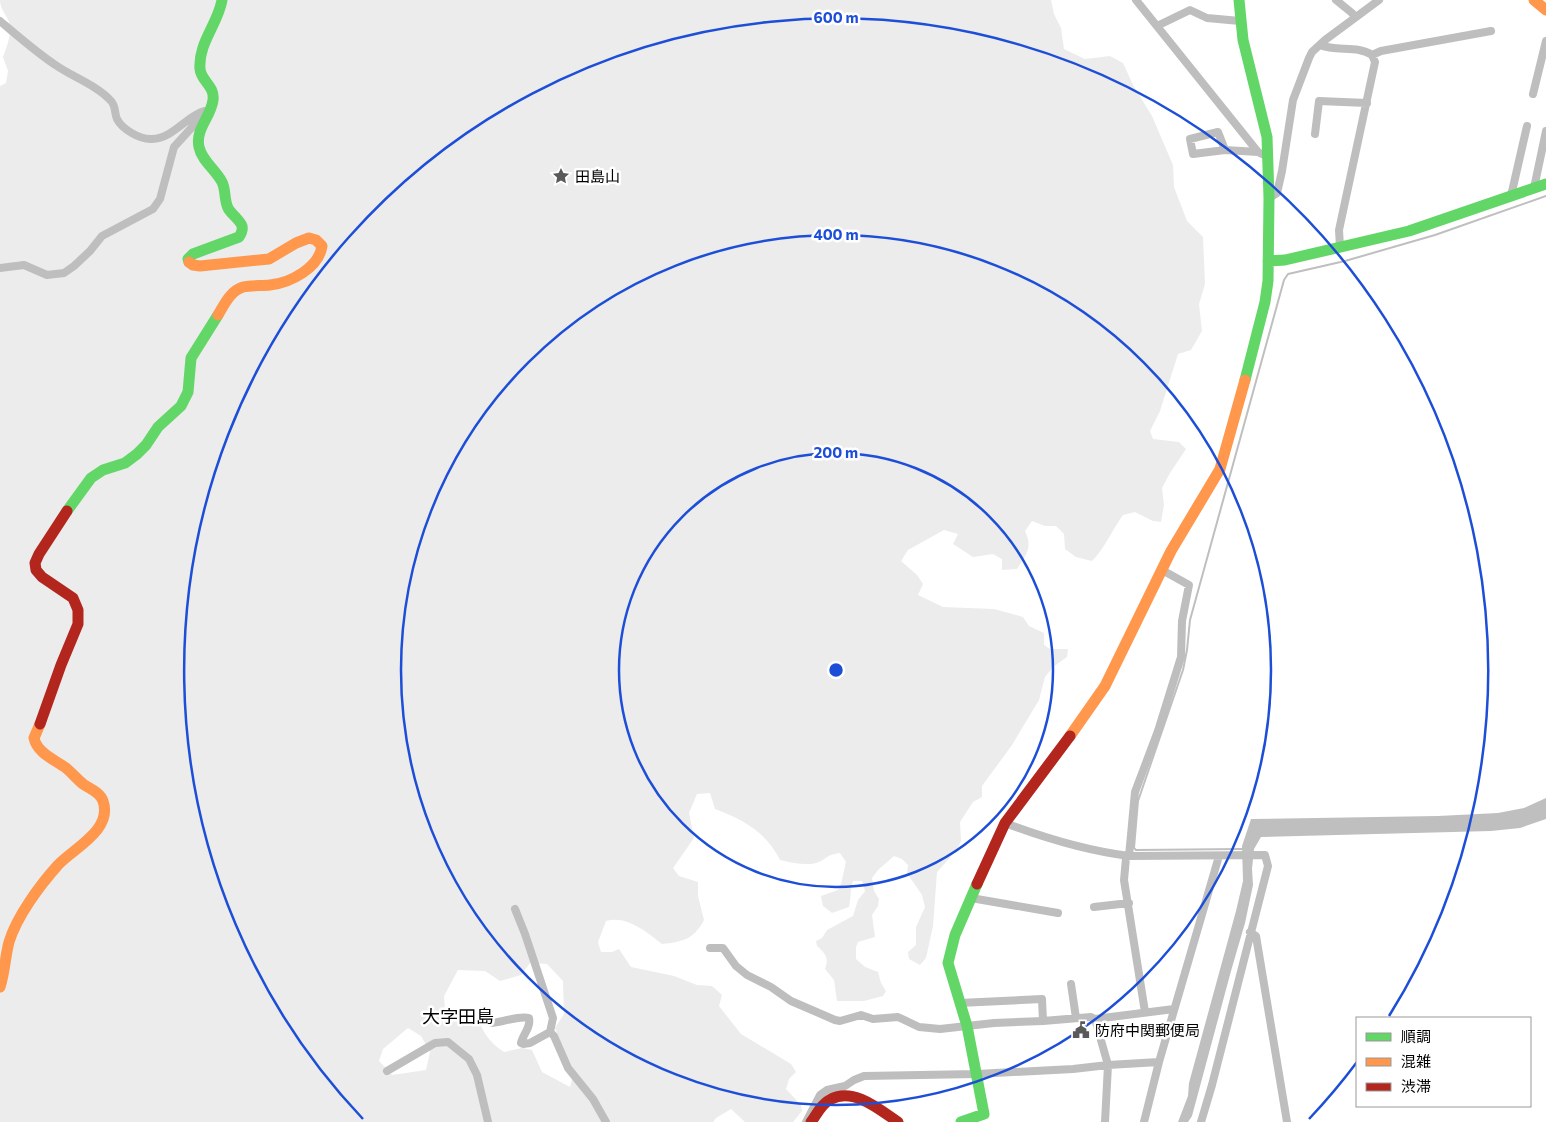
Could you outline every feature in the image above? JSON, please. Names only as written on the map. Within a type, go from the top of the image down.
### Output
[{"type":"street","points":[[0,268],[24,265],[47,275],[64,273],[90,251],[102,236],[153,209],[160,199],[174,147],[208,110],[213,100],[211,88],[199,71],[206,39],[219,13],[222,0]]},
{"type":"street","points":[[1136,0],[1263,153]]},
{"type":"street","points":[[961,1122],[984,1118],[967,1026],[948,963],[955,936],[1005,823],[1088,712],[1105,686],[1162,570],[1220,469],[1237,412],[1265,302],[1268,281],[1269,198],[1263,153],[1263,121],[1240,21],[1239,0]]},
{"type":"street","points":[[1336,0],[1355,17]]},
{"type":"street","points":[[1269,198],[1277,193],[1293,100],[1312,52],[1379,0]]},
{"type":"street","points":[[1534,0],[1546,10]]},
{"type":"street","points":[[1157,26],[1190,10],[1207,18],[1240,21]]},
{"type":"street","points":[[0,21],[56,66],[105,95],[115,107],[116,118],[120,123],[131,132],[145,138],[152,139],[172,132],[198,113],[208,110]]},
{"type":"street","points":[[1372,55],[1381,51],[1491,31]]},
{"type":"street","points":[[1534,94],[1546,42]]},
{"type":"street","points":[[1320,45],[1327,48],[1363,51],[1372,55],[1375,62],[1339,230],[1340,247]]},
{"type":"street","points":[[1315,134],[1319,101],[1367,103]]},
{"type":"street","points":[[0,987],[9,942],[18,923],[57,865],[103,824],[105,812],[103,801],[97,793],[83,784],[65,767],[40,750],[35,744],[34,738],[52,696],[61,665],[78,624],[78,610],[74,598],[42,577],[36,570],[35,563],[76,496],[91,478],[103,470],[124,463],[136,454],[146,445],[158,427],[181,406],[188,392],[191,358],[232,293],[243,287],[272,285],[294,278],[313,264],[321,254],[322,246],[318,240],[309,238],[299,240],[281,255],[270,259],[202,266],[194,266],[189,263],[188,259],[193,254],[239,237],[242,232],[242,226],[230,213],[226,204],[225,189],[222,183],[200,154],[198,144],[199,133],[208,115],[208,110]]},
{"type":"street","points":[[1511,196],[1527,126]]},
{"type":"street","points":[[1534,188],[1546,131]]},
{"type":"street","points":[[1225,150],[1218,132],[1190,139],[1193,154],[1225,150],[1263,153]]},
{"type":"street","points":[[1268,261],[1285,260],[1435,223],[1546,184]]},
{"type":"street","points":[[1146,1012],[1124,880],[1126,858],[1129,856],[1135,792],[1158,731],[1181,658],[1182,621],[1189,585],[1162,570]]},
{"type":"street","points":[[1005,823],[1025,831],[1110,854],[1129,856],[1265,855],[1268,866],[1201,1122]]},
{"type":"street","points":[[1144,1122],[1159,1062],[1219,856]]},
{"type":"street","points":[[971,898],[1058,913]]},
{"type":"street","points":[[1094,907],[1129,903]]},
{"type":"street","points":[[492,1023],[518,1017],[529,1018],[528,1029],[521,1043],[523,1044],[530,1043],[550,1032],[553,1018],[515,909]]},
{"type":"street","points":[[1250,932],[1256,936],[1288,1122]]},
{"type":"street","points":[[710,948],[723,948],[736,966],[747,974],[772,987],[791,1000],[840,1021],[861,1015],[873,1019],[898,1017],[926,1029],[1091,1017],[1095,1019],[1174,1009]]},
{"type":"street","points":[[1071,984],[1076,1018]]},
{"type":"street","points":[[959,1003],[1042,999],[1043,1021]]},
{"type":"street","points":[[1095,1019],[1108,1065],[1105,1122]]},
{"type":"street","points":[[550,1032],[554,1036],[568,1068],[593,1099],[606,1122]]},
{"type":"street","points":[[387,1071],[435,1043],[448,1042],[469,1059],[477,1075],[488,1122]]},
{"type":"street","points":[[806,1122],[820,1095],[827,1090],[845,1086],[864,1076],[977,1074],[1159,1062]]},
{"type":"street","points":[[811,1122],[820,1107],[831,1098],[843,1095],[853,1095],[864,1099],[898,1122]]},
{"type":"shaded area","points":[[0,0],[1051,0],[1054,14],[1061,28],[1064,49],[1085,59],[1110,56],[1123,63],[1133,85],[1152,116],[1173,165],[1174,187],[1187,221],[1203,237],[1205,284],[1199,304],[1202,331],[1191,350],[1178,354],[1160,411],[1150,431],[1153,439],[1179,442],[1186,449],[1162,488],[1164,505],[1161,522],[1153,521],[1135,512],[1123,515],[1092,561],[1076,557],[1065,549],[1064,534],[1056,526],[1045,526],[1032,521],[1025,531],[1028,542],[1027,551],[1017,569],[1002,570],[1002,559],[993,554],[973,557],[953,544],[958,534],[944,530],[908,550],[901,561],[917,575],[923,584],[918,595],[943,607],[994,609],[1023,617],[1029,626],[1044,633],[1044,645],[1050,649],[1068,649],[1067,657],[1053,667],[1045,677],[1039,700],[1012,745],[982,786],[982,797],[973,802],[960,822],[961,841],[957,850],[937,872],[933,926],[926,958],[920,965],[909,959],[908,952],[916,945],[916,927],[925,907],[922,895],[907,873],[908,865],[902,859],[894,856],[872,878],[874,891],[879,899],[878,906],[872,915],[875,937],[858,942],[856,947],[856,959],[865,967],[878,972],[881,983],[886,991],[883,996],[864,1001],[837,1001],[834,980],[825,969],[826,956],[817,946],[816,941],[822,938],[827,930],[853,916],[858,900],[865,891],[862,881],[853,881],[849,907],[832,913],[823,906],[821,896],[838,890],[841,884],[846,862],[840,853],[812,864],[780,860],[761,834],[745,823],[715,809],[710,793],[697,794],[689,813],[694,838],[673,868],[679,876],[698,882],[698,896],[704,920],[700,926],[692,935],[682,941],[662,944],[629,922],[621,920],[606,921],[598,942],[601,952],[612,952],[619,949],[631,967],[674,976],[697,985],[712,986],[722,995],[719,1006],[741,1034],[791,1064],[796,1072],[789,1079],[786,1089],[801,1105],[802,1111],[793,1122],[745,1122],[731,1109],[713,1122],[0,1122],[0,86],[6,83],[8,71],[3,57],[10,31],[9,22]],"holes":[[[530,963],[547,964],[563,981],[564,1014],[555,1028],[573,1075],[570,1087],[542,1072],[532,1050],[522,1048],[504,1052],[483,1031],[477,1013],[470,1009],[451,1015],[445,1010],[444,996],[458,970],[485,971],[500,981],[521,975]],[[408,1028],[421,1036],[430,1052],[426,1070],[392,1075],[379,1061],[383,1049]]]},
{"type":"shaded area","points":[[1546,798],[1546,819],[1520,828],[1491,831],[1261,837],[1254,849],[1253,885],[1245,923],[1192,1116],[1188,1122],[1178,1122],[1188,1096],[1189,1083],[1236,911],[1243,881],[1242,846],[1251,819],[1438,816],[1498,813],[1524,808]]},
{"type":"waterway","points":[[1242,849],[1136,850],[1134,848],[1138,801],[1183,670],[1190,620],[1284,280],[1288,274],[1345,261],[1435,235],[1546,196]]},
{"type":"traffic: fast","points":[[189,262],[188,259],[193,254],[239,237],[242,229],[241,224],[228,208],[222,182],[203,157],[198,141],[213,100],[212,91],[201,73],[200,60],[205,42],[217,17],[222,0]]},
{"type":"traffic: fast","points":[[1239,0],[1243,40],[1267,137],[1269,198],[1268,281],[1265,302],[1245,380]]},
{"type":"traffic: fast","points":[[1268,261],[1285,260],[1409,231],[1546,184]]},
{"type":"traffic: fast","points":[[67,511],[91,478],[103,470],[125,463],[137,454],[146,445],[158,427],[181,406],[188,392],[191,358],[218,315]]},
{"type":"traffic: fast","points":[[961,1122],[984,1114],[967,1026],[948,963],[955,935],[977,884]]},
{"type":"traffic: slow","points":[[1534,0],[1546,10]]},
{"type":"traffic: slow","points":[[189,262],[200,266],[269,259],[296,243],[309,238],[316,240],[322,246],[320,254],[315,261],[302,273],[278,284],[246,286],[238,289],[228,299],[218,315]]},
{"type":"traffic: slow","points":[[1070,736],[1105,686],[1171,551],[1220,469],[1245,380]]},
{"type":"traffic: slow","points":[[0,987],[9,942],[23,911],[58,865],[97,830],[105,811],[100,795],[83,784],[66,768],[47,756],[39,748],[34,738],[40,724]]},
{"type":"traffic: jam","points":[[40,724],[78,624],[78,610],[73,598],[42,577],[36,570],[35,563],[67,511]]},
{"type":"traffic: jam","points":[[977,884],[1005,823],[1070,736]]},
{"type":"traffic: jam","points":[[811,1122],[822,1106],[831,1099],[840,1096],[858,1098],[875,1106],[898,1122]]},
{"type":"place","name":"田島山","points":[[561,176]]},
{"type":"place","name":"防府中関郵便局","points":[[1081,1030]]},
{"type":"district","name":"大字田島","points":[[458,1016]]}]
